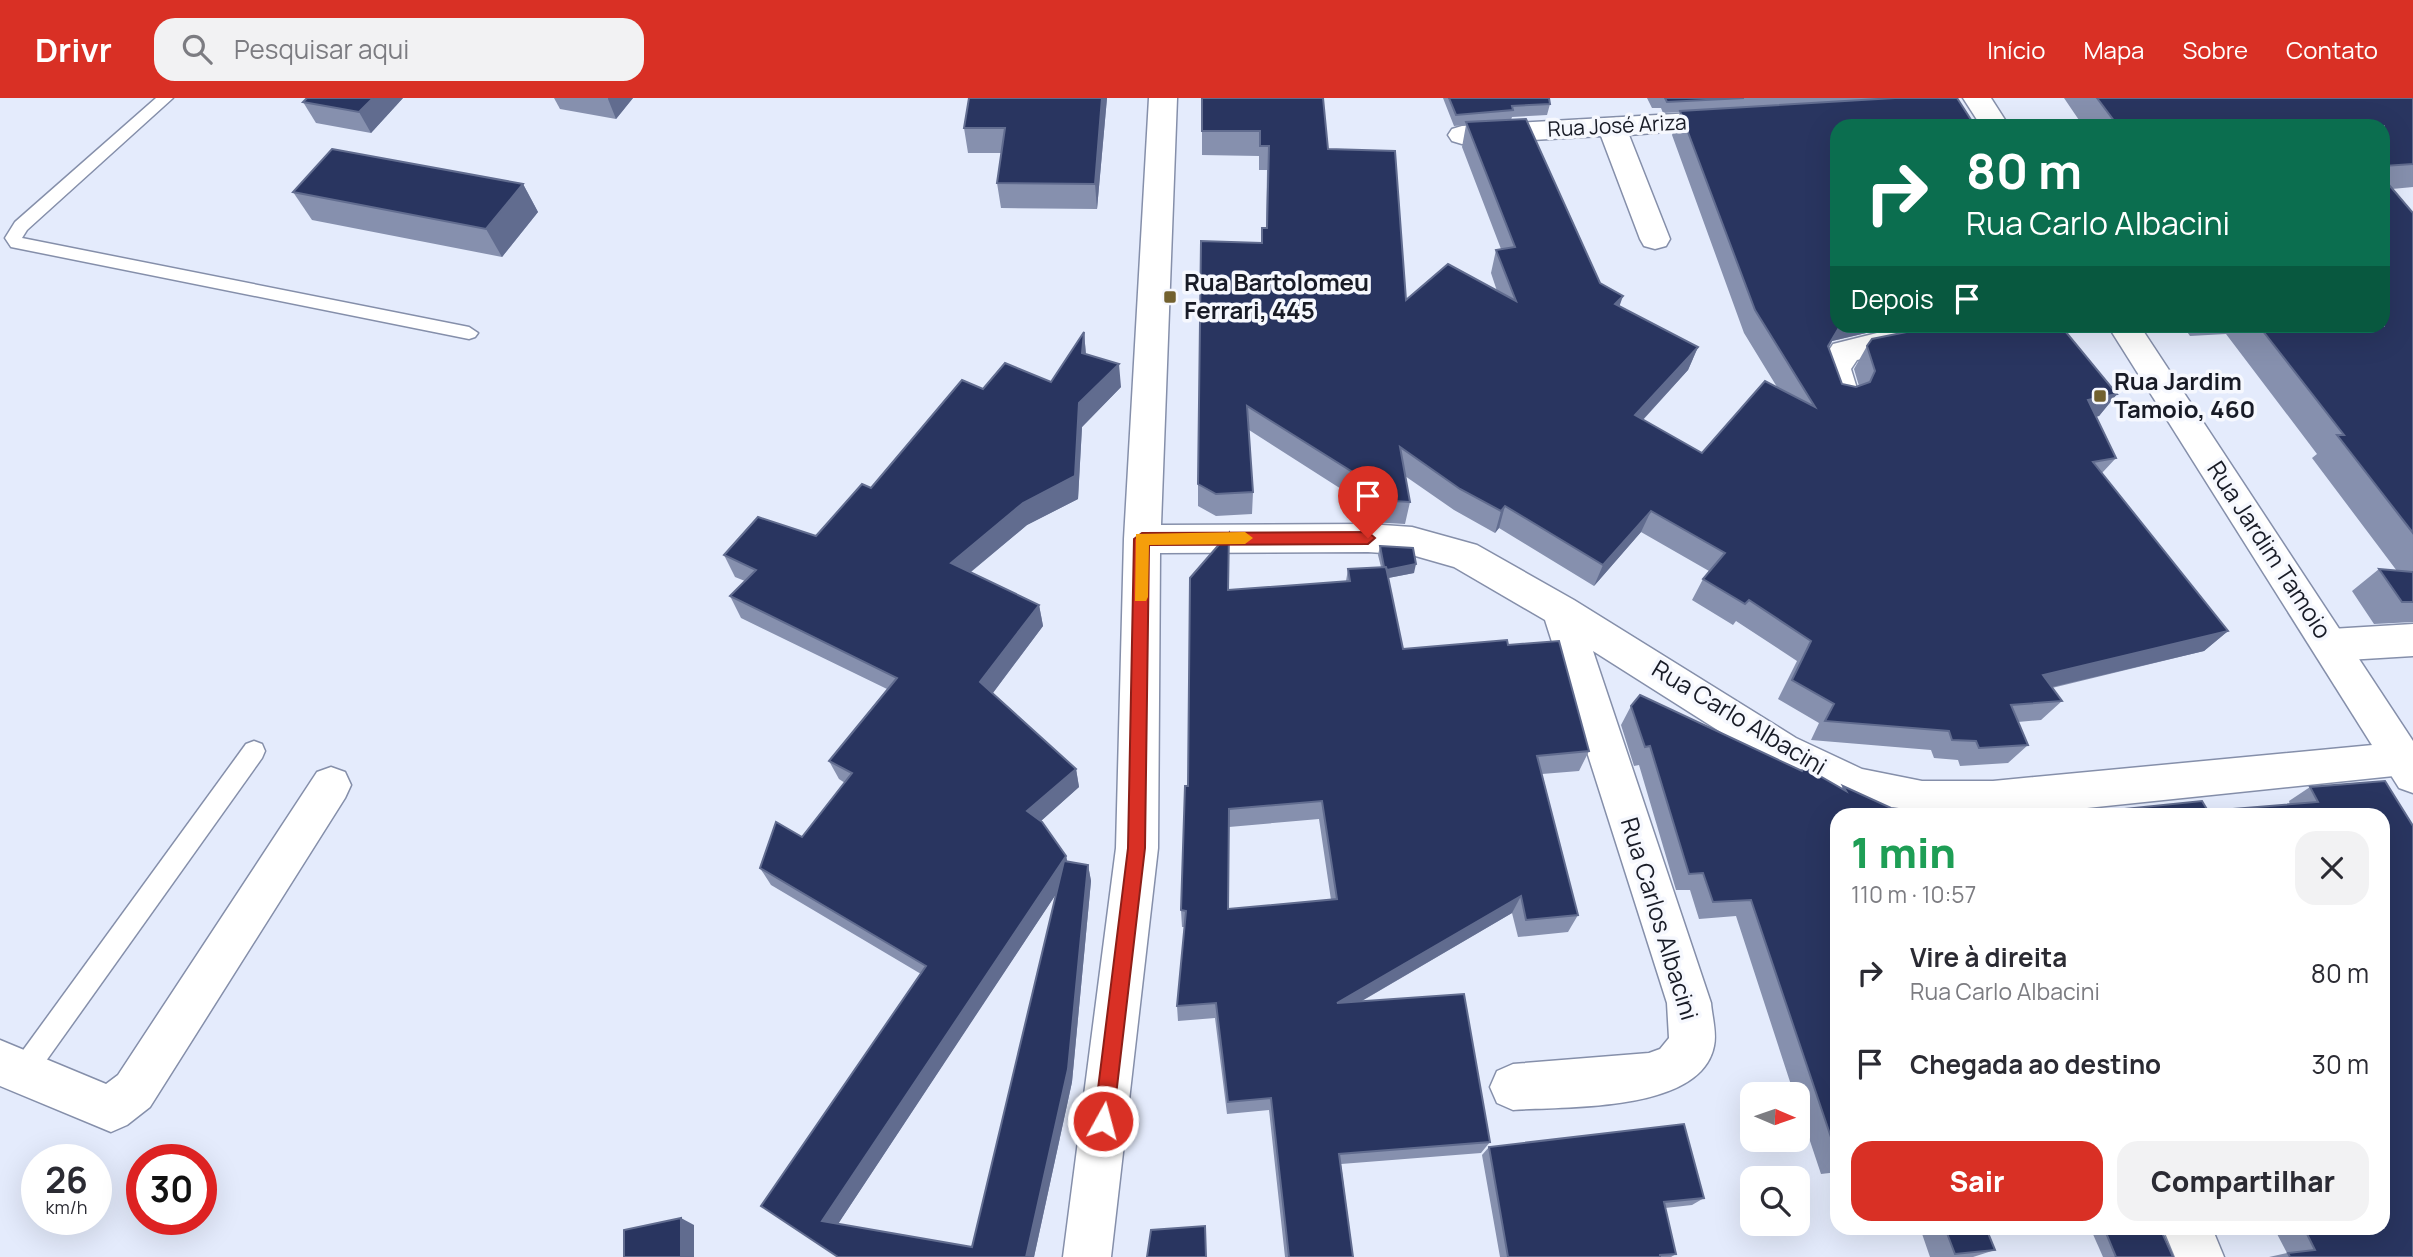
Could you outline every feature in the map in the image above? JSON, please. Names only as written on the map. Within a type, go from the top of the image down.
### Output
[{"type":"street","points":[[1087,1257],[1137,848],[1142,539],[1163,98]]},
{"type":"street","name":"Rua José Ariza","points":[[1462,135],[1763,119]]},
{"type":"street","points":[[1612,127],[1655,239]]},
{"type":"street","points":[[1842,395],[1835,368],[1845,352],[1882,341],[1927,333]]},
{"type":"street","name":"Rua Jardim Tamoio","points":[[2129,333],[2408,767]]},
{"type":"street","name":"Rua Carlo Albacini","points":[[1142,539],[1368,538],[1412,541],[1464,555],[1561,611],[1782,750],[1857,786],[1922,799],[1997,807],[2408,767]]},
{"type":"street","name":"Rua Carlos Albacini","points":[[1513,1087],[1649,1076],[1675,1065],[1692,1045],[1689,1003],[1561,611]]},
{"type":"street","points":[[2331,645],[2413,640]]},
{"type":"street","points":[[11,1068],[111,1109],[134,1091],[331,785]]},
{"type":"street","points":[[2190,1235],[2200,1257]]},
{"type":"lane","points":[[165,98],[21,226],[13,237],[17,243],[469,333]]},
{"type":"lane","points":[[11,1068],[254,751]]},
{"type":"building","points":[[307,98],[373,98],[359,112],[303,102]]},
{"type":"building","points":[[969,98],[1102,98],[1095,184],[997,183],[1005,128],[964,128]]},
{"type":"building","points":[[1202,98],[1323,98],[1328,149],[1395,151],[1406,300],[1448,264],[1516,301],[1496,250],[1515,247],[1466,122],[1526,119],[1600,283],[1623,296],[1615,304],[1698,347],[1635,415],[1702,453],[1765,381],[1815,407],[1755,310],[1680,111],[1895,98],[1957,98],[1970,119],[1830,119],[1830,333],[1836,333],[1828,346],[1842,384],[1856,387],[1870,382],[1875,371],[1867,346],[1872,339],[1902,333],[2067,333],[2117,394],[2088,400],[2116,458],[2093,462],[2228,631],[2043,675],[2062,701],[2011,705],[2028,745],[1979,748],[1976,741],[1952,740],[1949,731],[1825,721],[1834,704],[1792,680],[1811,641],[1749,600],[1745,604],[1703,579],[1725,553],[1651,511],[1603,565],[1505,506],[1501,511],[1460,489],[1400,447],[1410,502],[1374,500],[1370,485],[1350,486],[1354,473],[1247,406],[1253,492],[1216,494],[1198,484],[1201,241],[1262,243],[1262,228],[1267,228],[1269,146],[1260,146],[1260,131],[1202,131]]},
{"type":"building","points":[[1449,98],[1549,98],[1550,104],[1512,106],[1513,110],[1456,115]]},
{"type":"building","points":[[1665,98],[1744,98],[1667,102]]},
{"type":"building","points":[[2097,98],[2413,98],[2413,164],[2390,166],[2390,119],[2113,119]]},
{"type":"building","points":[[332,149],[523,184],[486,229],[293,192]]},
{"type":"building","points":[[2390,186],[2413,213],[2413,533],[2337,435],[2344,435],[2264,333],[2390,333]]},
{"type":"building","points":[[1084,332],[1082,353],[1119,364],[1079,403],[1075,476],[1023,503],[951,563],[1039,605],[980,682],[1076,769],[1027,811],[1042,822],[1066,856],[822,1221],[972,1247],[1064,861],[1088,865],[1068,1069],[1026,1257],[838,1257],[761,1206],[926,966],[760,868],[776,822],[802,837],[852,773],[829,761],[897,678],[730,596],[756,570],[724,555],[758,517],[816,536],[862,484],[871,488],[962,380],[983,389],[1005,363],[1051,382]]},
{"type":"building","points":[[1229,533],[1228,590],[1350,581],[1348,569],[1386,567],[1403,649],[1507,640],[1508,645],[1559,641],[1589,751],[1537,756],[1578,915],[1526,920],[1521,896],[1337,1003],[1464,994],[1490,1142],[1339,1154],[1353,1257],[1289,1257],[1271,1098],[1228,1102],[1216,1003],[1177,1006],[1186,911],[1181,910],[1185,786],[1188,786],[1190,578]],"holes":[[[1322,801],[1337,899],[1228,909],[1229,809]]]},
{"type":"building","points":[[1380,546],[1413,548],[1416,564],[1387,570]]},
{"type":"building","points":[[2379,569],[2413,572],[2413,602],[2402,602]]},
{"type":"building","points":[[1640,695],[1802,771],[1804,767],[1846,791],[1843,786],[1891,808],[1830,808],[1830,1134],[1751,900],[1713,902],[1703,873],[1689,874],[1650,746],[1645,747],[1631,706]]},
{"type":"building","points":[[2385,781],[2413,826],[2413,1257],[2290,1257],[2288,1253],[2315,1250],[2308,1235],[2390,1235],[2390,808],[2245,808],[2318,802],[2310,787]]},
{"type":"building","points":[[2202,801],[2206,808],[2133,808]]},
{"type":"building","points":[[1684,1124],[1704,1198],[1664,1202],[1676,1254],[1660,1257],[1508,1257],[1489,1147]]},
{"type":"building","points":[[681,1218],[681,1257],[624,1257],[624,1230]]},
{"type":"building","points":[[1205,1226],[1206,1257],[1147,1257],[1151,1230]]},
{"type":"building","points":[[1948,1235],[1989,1235],[1995,1250],[1955,1254]]},
{"type":"building","points":[[2107,1235],[2163,1235],[2173,1257],[2116,1257]]},
{"type":"slow traffic","points":[[1141,597],[1142,539],[1245,538]]},
{"type":"place","name":"Rua Bartolomeu Ferrari, 445","points":[[1170,297]]},
{"type":"place","name":"Rua Jardim Tamoio, 460","points":[[2100,396]]},
{"type":"route","points":[[1103,1121],[1137,848],[1142,539],[1368,538]]}]
